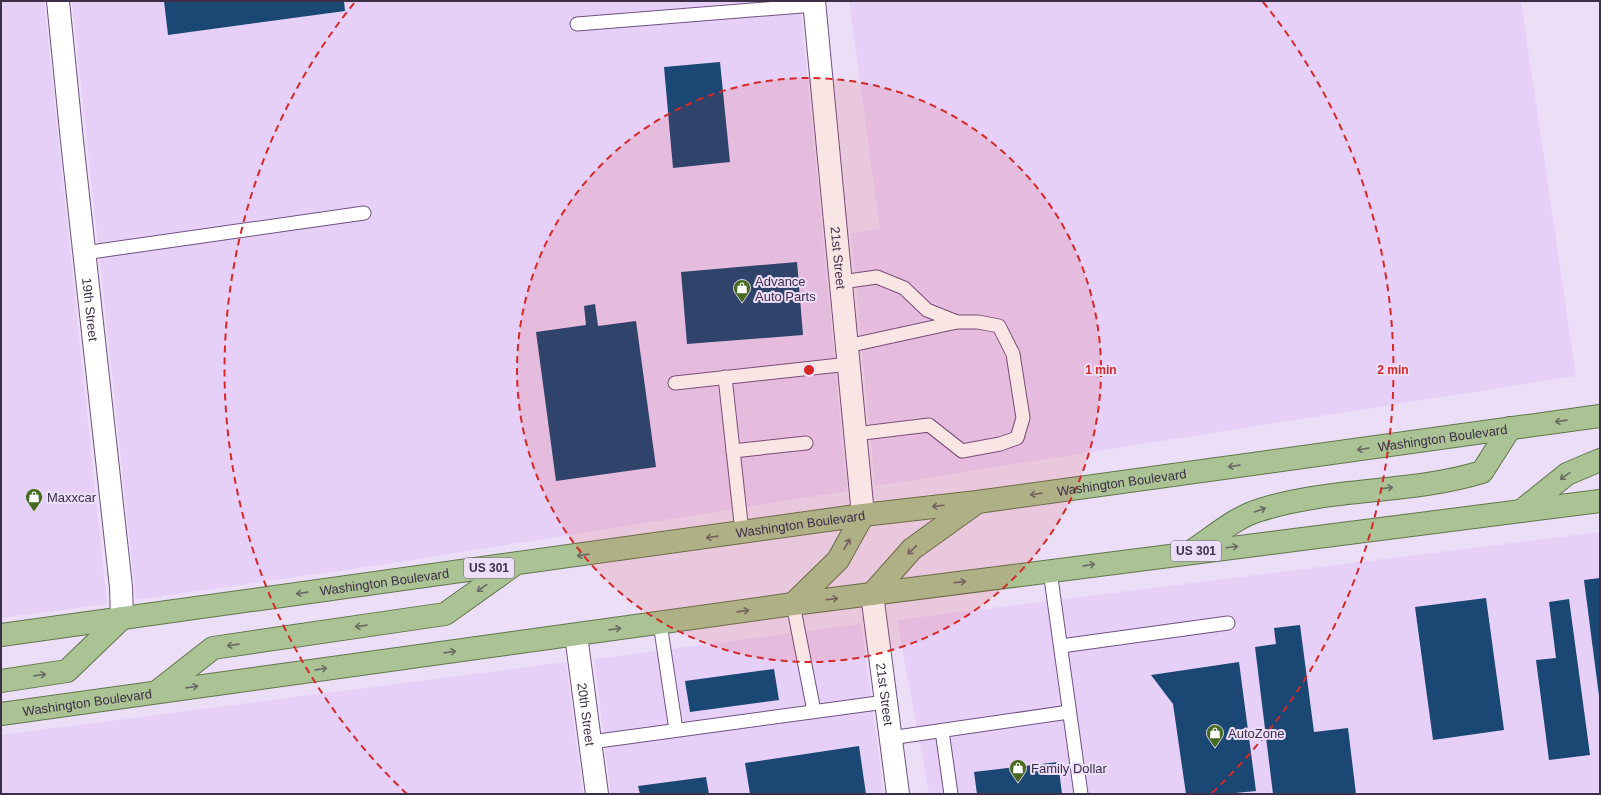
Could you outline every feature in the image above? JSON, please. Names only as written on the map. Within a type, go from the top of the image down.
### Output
[{"type":"main road","name":"Washington Boulevard","points":[[1,635],[514,565],[863,515],[977,502],[1600,416]]},
{"type":"main road","points":[[1190,552],[1232,524],[1259,510],[1313,498],[1453,481],[1482,472],[1510,428]]},
{"type":"main road","points":[[1521,511],[1567,474],[1600,460]]},
{"type":"main road","name":"Washington Boulevard","points":[[1,714],[157,691],[576,635],[793,604],[1190,552],[1600,501]]},
{"type":"main road","points":[[872,594],[912,549],[977,502]]},
{"type":"main road","points":[[793,604],[838,560],[863,515]]},
{"type":"main road","points":[[157,691],[213,648],[445,614],[514,565]]},
{"type":"main road","points":[[1,680],[67,671],[122,618]]},
{"type":"street","name":"19th Street","points":[[58,1],[120,580],[122,618]]},
{"type":"street","name":"21st Street","points":[[814,3],[863,515]]},
{"type":"street","name":"21st Street","points":[[872,594],[898,794]]},
{"type":"street","name":"20th Street","points":[[576,635],[597,794]]},
{"type":"lane","points":[[577,24],[814,3]]},
{"type":"lane","points":[[84,253],[364,213]]},
{"type":"lane","points":[[841,282],[877,277],[904,288],[927,310],[957,322]]},
{"type":"lane","points":[[675,383],[725,378],[848,355],[957,322],[978,322],[999,326],[1013,354],[1023,418],[1017,438],[1000,444],[962,451],[929,425],[855,434]]},
{"type":"lane","points":[[725,378],[742,532]]},
{"type":"lane","points":[[733,451],[806,443]]},
{"type":"lane","points":[[1050,571],[1081,794]]},
{"type":"lane","points":[[793,604],[814,711]]},
{"type":"lane","points":[[660,623],[676,730]]},
{"type":"lane","points":[[1061,646],[1228,623]]},
{"type":"lane","points":[[591,742],[886,702]]},
{"type":"lane","points":[[890,738],[1069,712]]},
{"type":"lane","points":[[942,731],[951,794]]},
{"type":"shaded area","points":[[1,1],[44,1],[107,604],[1,618]]},
{"type":"shaded area","points":[[72,1],[800,1],[847,491],[393,563],[136,600]]},
{"type":"shaded area","points":[[849,1],[1521,1],[1576,376],[875,486],[851,233],[880,229]]},
{"type":"shaded area","points":[[1600,532],[1600,794],[929,794],[897,620]]},
{"type":"shaded area","points":[[861,624],[884,794],[611,794],[594,659]]},
{"type":"shaded area","points":[[566,662],[583,794],[1,794],[1,735]]},
{"type":"building","points":[[164,1],[344,1],[345,11],[168,35]]},
{"type":"building","points":[[720,62],[730,162],[673,168],[664,67]]},
{"type":"building","name":"Advance Auto Parts","points":[[797,262],[803,335],[687,344],[681,272]]},
{"type":"building","points":[[595,304],[598,326],[636,321],[656,467],[556,481],[536,332],[586,325],[584,306]]},
{"type":"building","points":[[1600,578],[1600,696],[1599,696],[1584,580]]},
{"type":"building","points":[[1486,598],[1504,730],[1433,740],[1415,607]]},
{"type":"building","points":[[1569,599],[1590,755],[1549,760],[1536,660],[1556,658],[1549,602]]},
{"type":"building","points":[[1300,625],[1314,732],[1348,728],[1356,794],[1273,794],[1255,647],[1276,644],[1274,628]]},
{"type":"building","name":"AutoZone","points":[[1239,662],[1256,791],[1225,794],[1186,794],[1173,704],[1151,675]]},
{"type":"building","points":[[774,669],[779,700],[690,712],[685,681]]},
{"type":"building","points":[[859,746],[866,794],[750,794],[745,763]]},
{"type":"building","name":"Family Dollar","points":[[1058,762],[1062,794],[977,794],[974,772]]},
{"type":"building","points":[[706,777],[709,794],[640,794],[638,786]]},
{"type":"place","name":"Advance Auto Parts","points":[[742,303]]},
{"type":"place","name":"Maxxcar","points":[[34,512]]},
{"type":"place","name":"AutoZone","points":[[1215,748]]},
{"type":"place","name":"Family Dollar","points":[[1018,783]]}]
